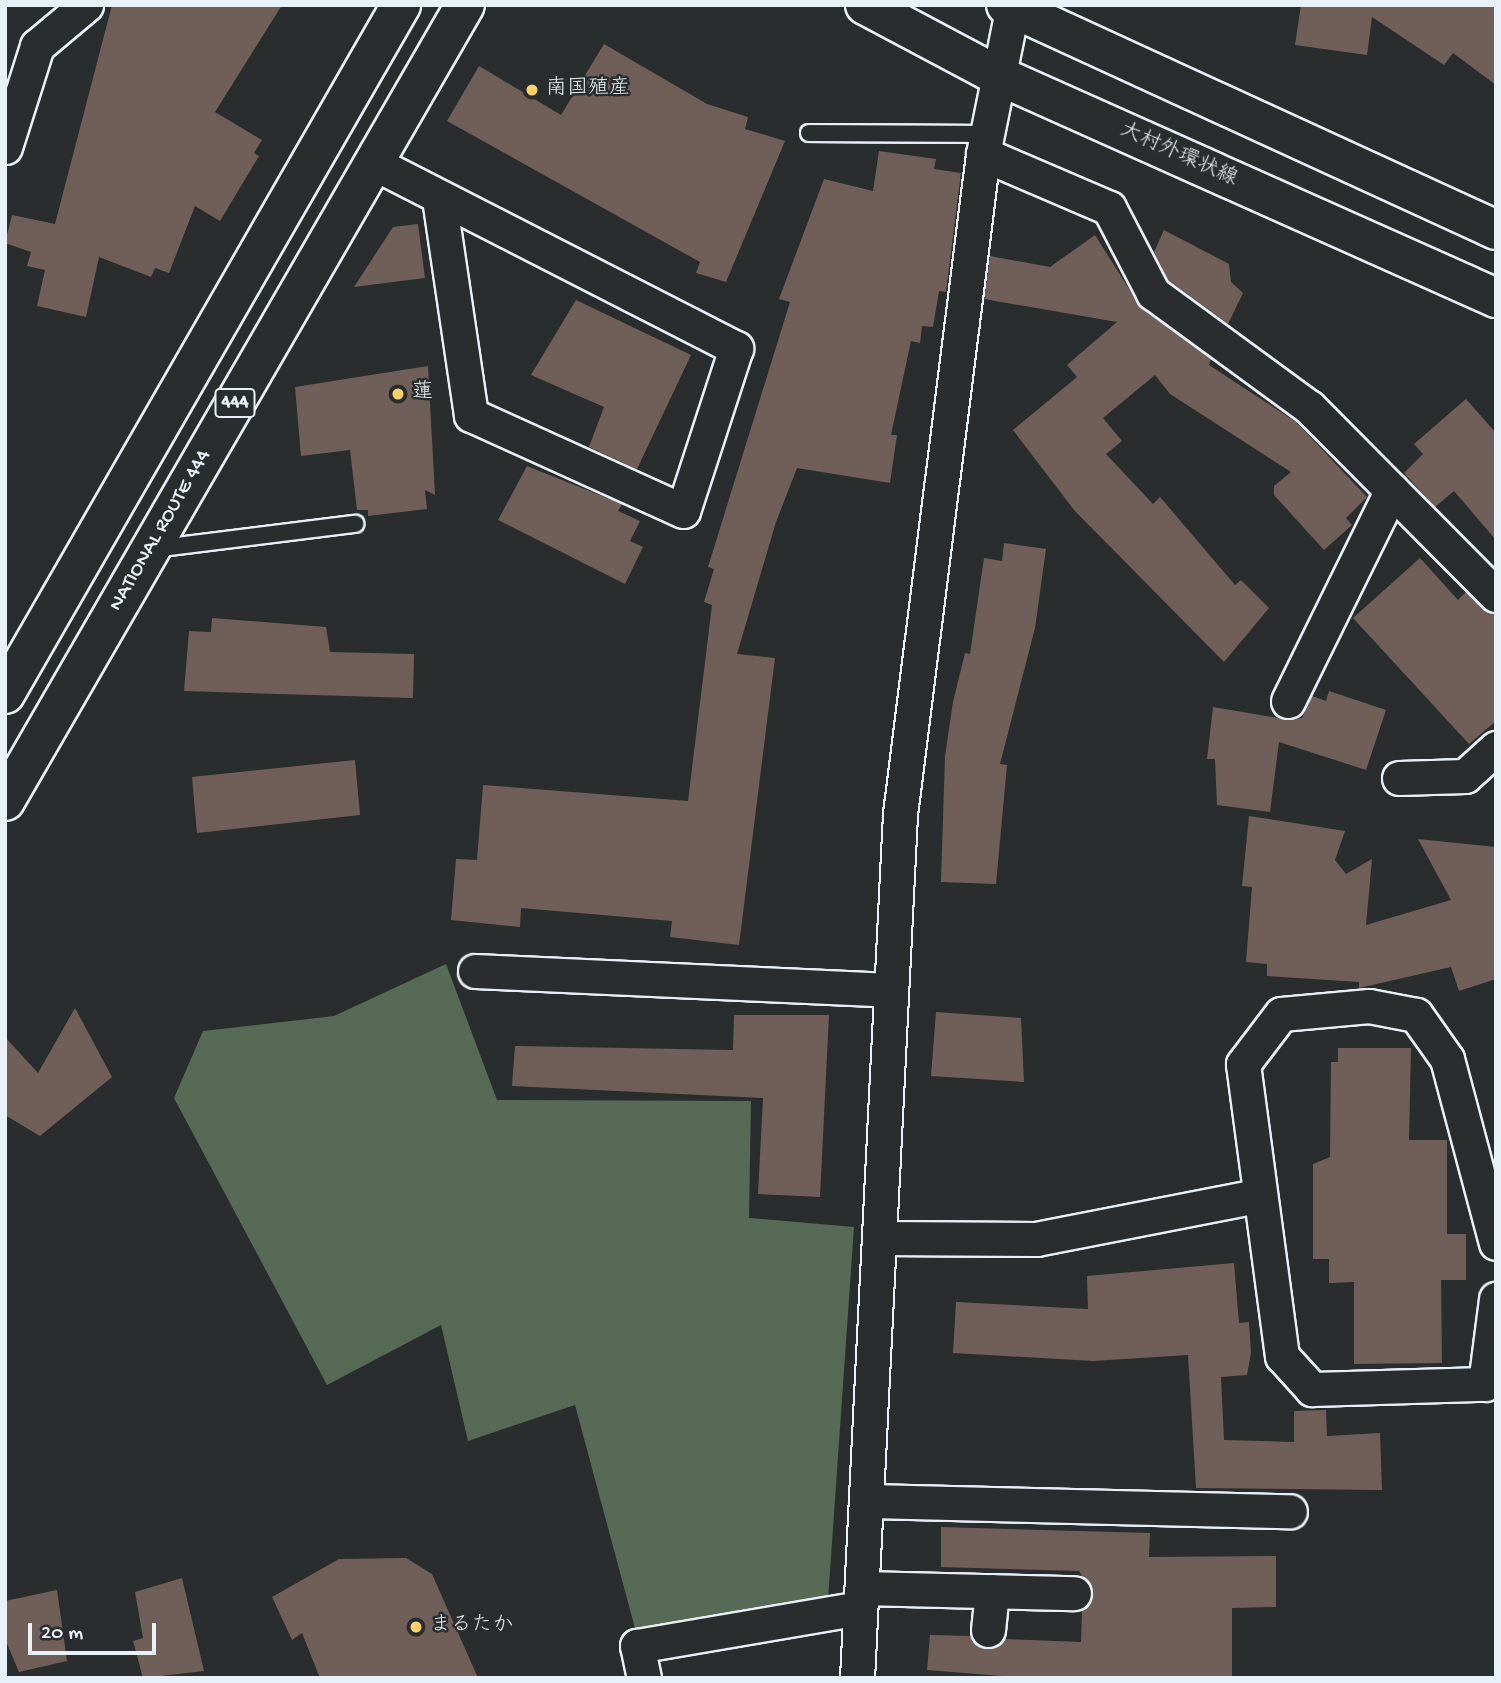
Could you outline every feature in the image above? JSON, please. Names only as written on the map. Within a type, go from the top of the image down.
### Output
[{"type":"main road","name":"444","points":[[5,694],[401,5]]},
{"type":"main road","name":"NATIONAL ROUTE 444","points":[[5,801],[465,5]]},
{"type":"main road","name":"大村外環状線","points":[[865,5],[995,75],[1496,299]]},
{"type":"main road","points":[[1010,6],[1496,230]]},
{"type":"street","points":[[5,147],[37,46],[86,5]]},
{"type":"street","points":[[857,1678],[900,814],[984,144],[1010,6]]},
{"type":"street","points":[[984,144],[1109,208],[1153,293],[1309,407],[1496,595]]},
{"type":"street","points":[[374,163],[736,348],[683,511],[471,415],[439,197]]},
{"type":"street","points":[[1288,701],[1392,490]]},
{"type":"street","points":[[1399,778],[1465,776],[1496,748]]},
{"type":"street","points":[[475,971],[891,990]]},
{"type":"street","points":[[1496,1243],[1447,1059],[1416,1016],[1369,1006],[1282,1014],[1243,1065],[1257,1196],[1282,1356],[1312,1389],[1485,1384],[1496,1299]]},
{"type":"street","points":[[879,1238],[1036,1239],[1257,1196]]},
{"type":"street","points":[[866,1501],[1290,1511]]},
{"type":"street","points":[[988,1630],[992,1591]]},
{"type":"street","points":[[644,1678],[637,1646],[861,1598],[992,1591],[1074,1594]]},
{"type":"lane","points":[[808,134],[984,144]]},
{"type":"lane","points":[[151,549],[355,524]]},
{"type":"green space","points":[[446,964],[497,1100],[751,1101],[749,1218],[854,1227],[828,1600],[636,1632],[575,1405],[468,1441],[441,1325],[327,1385],[174,1098],[203,1031],[334,1016]]},
{"type":"building","points":[[112,5],[282,5],[215,112],[262,140],[254,153],[259,156],[220,221],[195,206],[169,273],[155,268],[151,277],[99,257],[86,317],[37,306],[45,270],[27,266],[31,252],[5,243],[12,215],[55,224]]},
{"type":"building","points":[[1301,5],[1496,5],[1496,85],[1453,53],[1444,65],[1372,17],[1367,55],[1295,45]]},
{"type":"building","points":[[604,44],[707,104],[748,117],[745,129],[785,141],[726,282],[696,273],[700,262],[447,121],[479,66],[561,115]]},
{"type":"building","points":[[879,151],[936,159],[934,169],[961,173],[946,292],[939,291],[933,327],[922,326],[920,343],[911,341],[891,435],[897,435],[890,483],[797,468],[776,522],[737,654],[775,658],[739,945],[670,937],[672,921],[521,908],[520,927],[451,920],[456,859],[477,860],[483,785],[688,801],[712,605],[704,602],[714,569],[708,567],[790,302],[779,299],[824,179],[873,191]]},
{"type":"building","points":[[418,224],[425,278],[354,287],[393,227]]},
{"type":"building","points":[[1164,230],[1229,264],[1231,282],[1243,293],[1228,324],[1168,280],[1154,252]]},
{"type":"building","points":[[1095,235],[1141,308],[1211,359],[1209,365],[1296,422],[1367,497],[1346,518],[1352,525],[1324,550],[1274,495],[1274,486],[1291,472],[1170,394],[1155,375],[1103,418],[1122,441],[1106,454],[1153,504],[1160,497],[1235,585],[1241,580],[1269,608],[1224,662],[1074,510],[1013,430],[1077,377],[1067,365],[1117,322],[984,299],[990,256],[1050,267]]},
{"type":"building","points":[[576,300],[691,355],[637,469],[589,447],[604,407],[531,375]]},
{"type":"building","points":[[428,366],[435,495],[425,490],[427,509],[368,516],[368,510],[357,510],[350,450],[301,456],[295,387]]},
{"type":"building","points":[[1466,399],[1496,433],[1496,540],[1454,491],[1435,507],[1404,473],[1423,454],[1414,444]]},
{"type":"building","points":[[527,466],[622,504],[618,511],[640,521],[630,541],[643,547],[625,584],[498,520]]},
{"type":"building","points":[[1004,543],[1046,549],[1035,628],[1000,764],[1007,765],[996,884],[941,882],[945,756],[953,702],[965,653],[970,654],[984,558],[1002,561]]},
{"type":"building","points":[[1420,558],[1458,600],[1466,592],[1496,614],[1496,721],[1469,744],[1353,618]]},
{"type":"building","points":[[212,618],[326,627],[330,652],[414,654],[413,698],[184,691],[189,631],[211,632]]},
{"type":"building","points":[[1329,691],[1386,710],[1366,770],[1279,742],[1270,812],[1217,805],[1215,759],[1207,759],[1213,707],[1290,720],[1302,718],[1312,696],[1326,701]]},
{"type":"building","points":[[355,760],[360,815],[197,833],[192,777]]},
{"type":"building","points":[[1249,816],[1345,831],[1335,860],[1346,874],[1372,859],[1366,925],[1451,900],[1418,839],[1496,847],[1496,979],[1459,991],[1451,967],[1359,988],[1359,982],[1267,976],[1267,964],[1246,962],[1252,887],[1242,886]]},
{"type":"building","points":[[75,1008],[112,1077],[40,1136],[5,1115],[5,1037],[38,1073]]},
{"type":"building","points":[[936,1012],[1021,1018],[1024,1082],[931,1076]]},
{"type":"building","points":[[734,1015],[829,1015],[820,1197],[758,1194],[763,1098],[512,1086],[515,1046],[733,1050]]},
{"type":"building","points":[[1338,1048],[1411,1048],[1409,1140],[1447,1140],[1447,1234],[1466,1234],[1466,1280],[1441,1280],[1442,1363],[1354,1364],[1354,1282],[1329,1283],[1329,1259],[1313,1259],[1313,1164],[1330,1157],[1331,1062],[1338,1062]]},
{"type":"building","points":[[1234,1263],[1239,1323],[1249,1322],[1251,1353],[1247,1375],[1221,1377],[1224,1440],[1294,1442],[1294,1411],[1326,1410],[1327,1436],[1380,1433],[1382,1490],[1196,1488],[1188,1355],[1093,1361],[953,1353],[956,1302],[1088,1309],[1087,1276]]},
{"type":"building","points":[[941,1527],[1150,1533],[1149,1557],[1276,1556],[1276,1607],[1232,1608],[1232,1678],[1029,1678],[927,1670],[930,1635],[970,1636],[987,1649],[1004,1639],[1081,1642],[1082,1610],[1093,1594],[1079,1571],[941,1567]]},
{"type":"building","name":"まるたか","points":[[406,1558],[432,1574],[478,1678],[320,1678],[302,1633],[292,1640],[272,1597],[339,1559]]},
{"type":"building","points":[[182,1578],[204,1671],[143,1678],[133,1641],[143,1638],[135,1592]]},
{"type":"building","points":[[57,1590],[67,1661],[19,1672],[5,1639],[5,1601]]},
{"type":"place","name":"南国殖産","points":[[532,90]]},
{"type":"place","name":"蓮","points":[[398,394]]},
{"type":"place","name":"まるたか","points":[[416,1627]]}]
